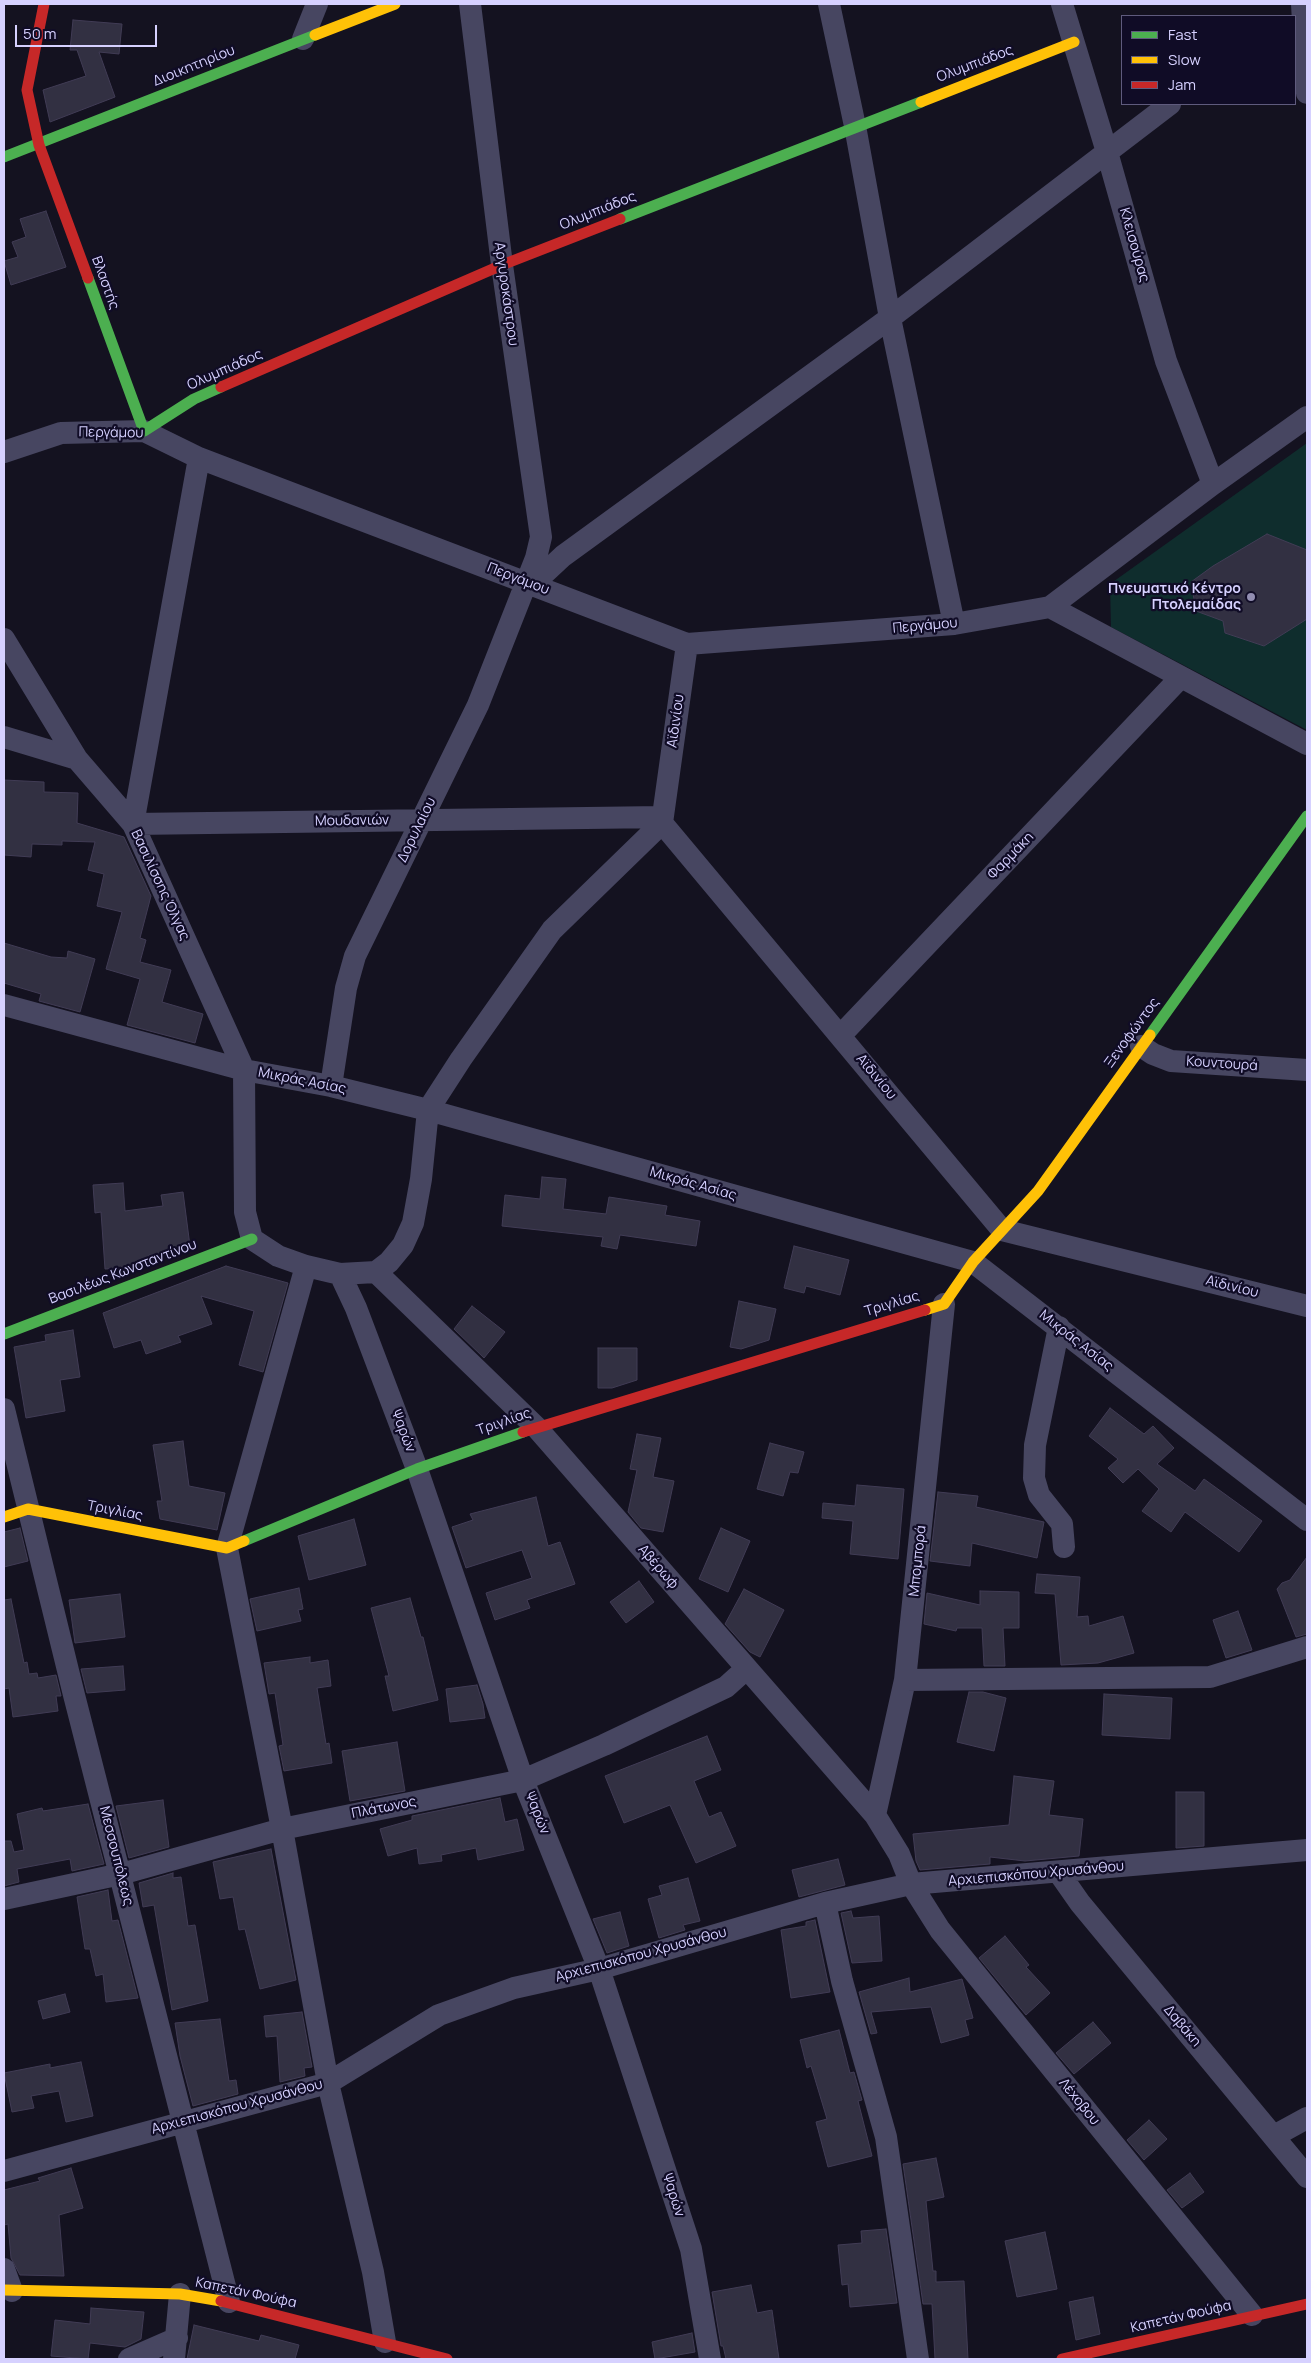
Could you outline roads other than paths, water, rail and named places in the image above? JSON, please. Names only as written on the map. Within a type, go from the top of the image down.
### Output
[{"type":"street","name":"Βλαστής","points":[[44,4],[27,90],[39,144],[144,431]]},
{"type":"street","points":[[303,39],[317,4]]},
{"type":"street","name":"Διοικητηρίου","points":[[4,157],[395,4]]},
{"type":"street","name":"Αργυροκάστρου","points":[[470,4],[502,265],[541,537],[530,583]]},
{"type":"street","points":[[830,4],[855,126],[890,318],[954,624]]},
{"type":"street","name":"Κλεισούρας","points":[[1062,4],[1107,152],[1166,362],[1213,484]]},
{"type":"street","points":[[1286,15],[1302,4]]},
{"type":"street","points":[[1302,4],[1307,93]]},
{"type":"street","name":"Ολυμπιάδος","points":[[144,431],[194,399],[502,265],[1074,42]]},
{"type":"street","points":[[530,583],[564,556],[890,318],[1169,105]]},
{"type":"street","name":"Περγάμου","points":[[4,452],[61,433],[144,431],[198,458],[686,644],[954,624],[1050,608],[1213,484],[1307,417]]},
{"type":"street","points":[[132,824],[198,458]]},
{"type":"street","name":"Δορυλαίου","points":[[331,1086],[346,988],[355,956],[478,705],[530,583]]},
{"type":"street","points":[[1050,608],[1307,744]]},
{"type":"street","name":"Βασιλίσσης Όλγας","points":[[4,639],[77,759],[132,824],[244,1070]]},
{"type":"street","name":"Αϊδινίου","points":[[686,644],[662,820],[1002,1230],[1307,1306]]},
{"type":"street","name":"Φαρμάκη","points":[[841,1035],[1181,677]]},
{"type":"street","points":[[4,737],[77,759]]},
{"type":"street","name":"Ξενοφώντος","points":[[973,1262],[1038,1191],[1307,816]]},
{"type":"street","name":"Μουδανιών","points":[[132,824],[422,820],[662,820]]},
{"type":"street","points":[[244,1070],[245,1212],[252,1239],[278,1256],[306,1266],[340,1274],[376,1272],[389,1262],[403,1245],[413,1223],[421,1179],[428,1110],[461,1059],[552,930],[662,820]]},
{"type":"street","name":"Μικράς Ασίας","points":[[4,1005],[244,1070],[331,1086],[428,1110],[973,1262],[1307,1520]]},
{"type":"street","name":"Κουντουρά","points":[[1141,1046],[1153,1054],[1171,1061],[1307,1070]]},
{"type":"street","name":"Βασιλέως Κωνσταντίνου","points":[[4,1334],[252,1239]]},
{"type":"street","points":[[944,1304],[973,1262]]},
{"type":"street","points":[[306,1266],[227,1548],[282,1828],[328,2083],[373,2272],[385,2342]]},
{"type":"street","name":"Αβέρωφ","points":[[376,1272],[536,1427],[875,1815],[899,1854],[911,1884]]},
{"type":"street","name":"Ψαρών","points":[[340,1274],[356,1308],[417,1469],[524,1780],[599,1968],[692,2249],[710,2359]]},
{"type":"street","name":"Τριγλίας","points":[[28,1509],[227,1548],[417,1469],[536,1427],[944,1304]]},
{"type":"street","name":"Μπομπορά","points":[[875,1815],[906,1680],[944,1304]]},
{"type":"street","points":[[1059,1327],[1035,1445],[1034,1478],[1039,1495],[1062,1524],[1064,1547]]},
{"type":"street","name":"Μεσσουπόλεως","points":[[4,1409],[182,2122],[229,2302]]},
{"type":"street","points":[[4,1517],[28,1509]]},
{"type":"street","points":[[906,1680],[1210,1677],[1307,1647]]},
{"type":"street","name":"Πλάτωνος","points":[[4,1899],[121,1874],[282,1828],[524,1780],[726,1688],[746,1669]]},
{"type":"street","name":"Αρχιεπισκόπου Χρυσάνθου","points":[[4,2171],[328,2083],[439,2015],[514,1988],[599,1968],[824,1903],[911,1884],[1059,1873],[1307,1850]]},
{"type":"street","name":"Δαβάκη","points":[[1059,1873],[1080,1903],[1307,2177]]},
{"type":"street","name":"Λέχοβου","points":[[911,1884],[940,1930],[1252,2315]]},
{"type":"street","points":[[824,1903],[842,1981],[886,2137],[918,2359]]},
{"type":"street","points":[[1274,2136],[1307,2118]]},
{"type":"street","points":[[4,2269],[8,2290]]},
{"type":"street","name":"Καπετάν Φούφα","points":[[8,2290],[180,2294],[229,2302],[446,2359]]},
{"type":"street","points":[[129,2359],[175,2349],[180,2294]]},
{"type":"street","name":"Καπετάν Φούφα","points":[[1074,2358],[1252,2315],[1307,2304]]},
{"type":"place","name":"Πνευματικό Κέντρο Πτολεμαίδας","points":[[1251,597]]}]
